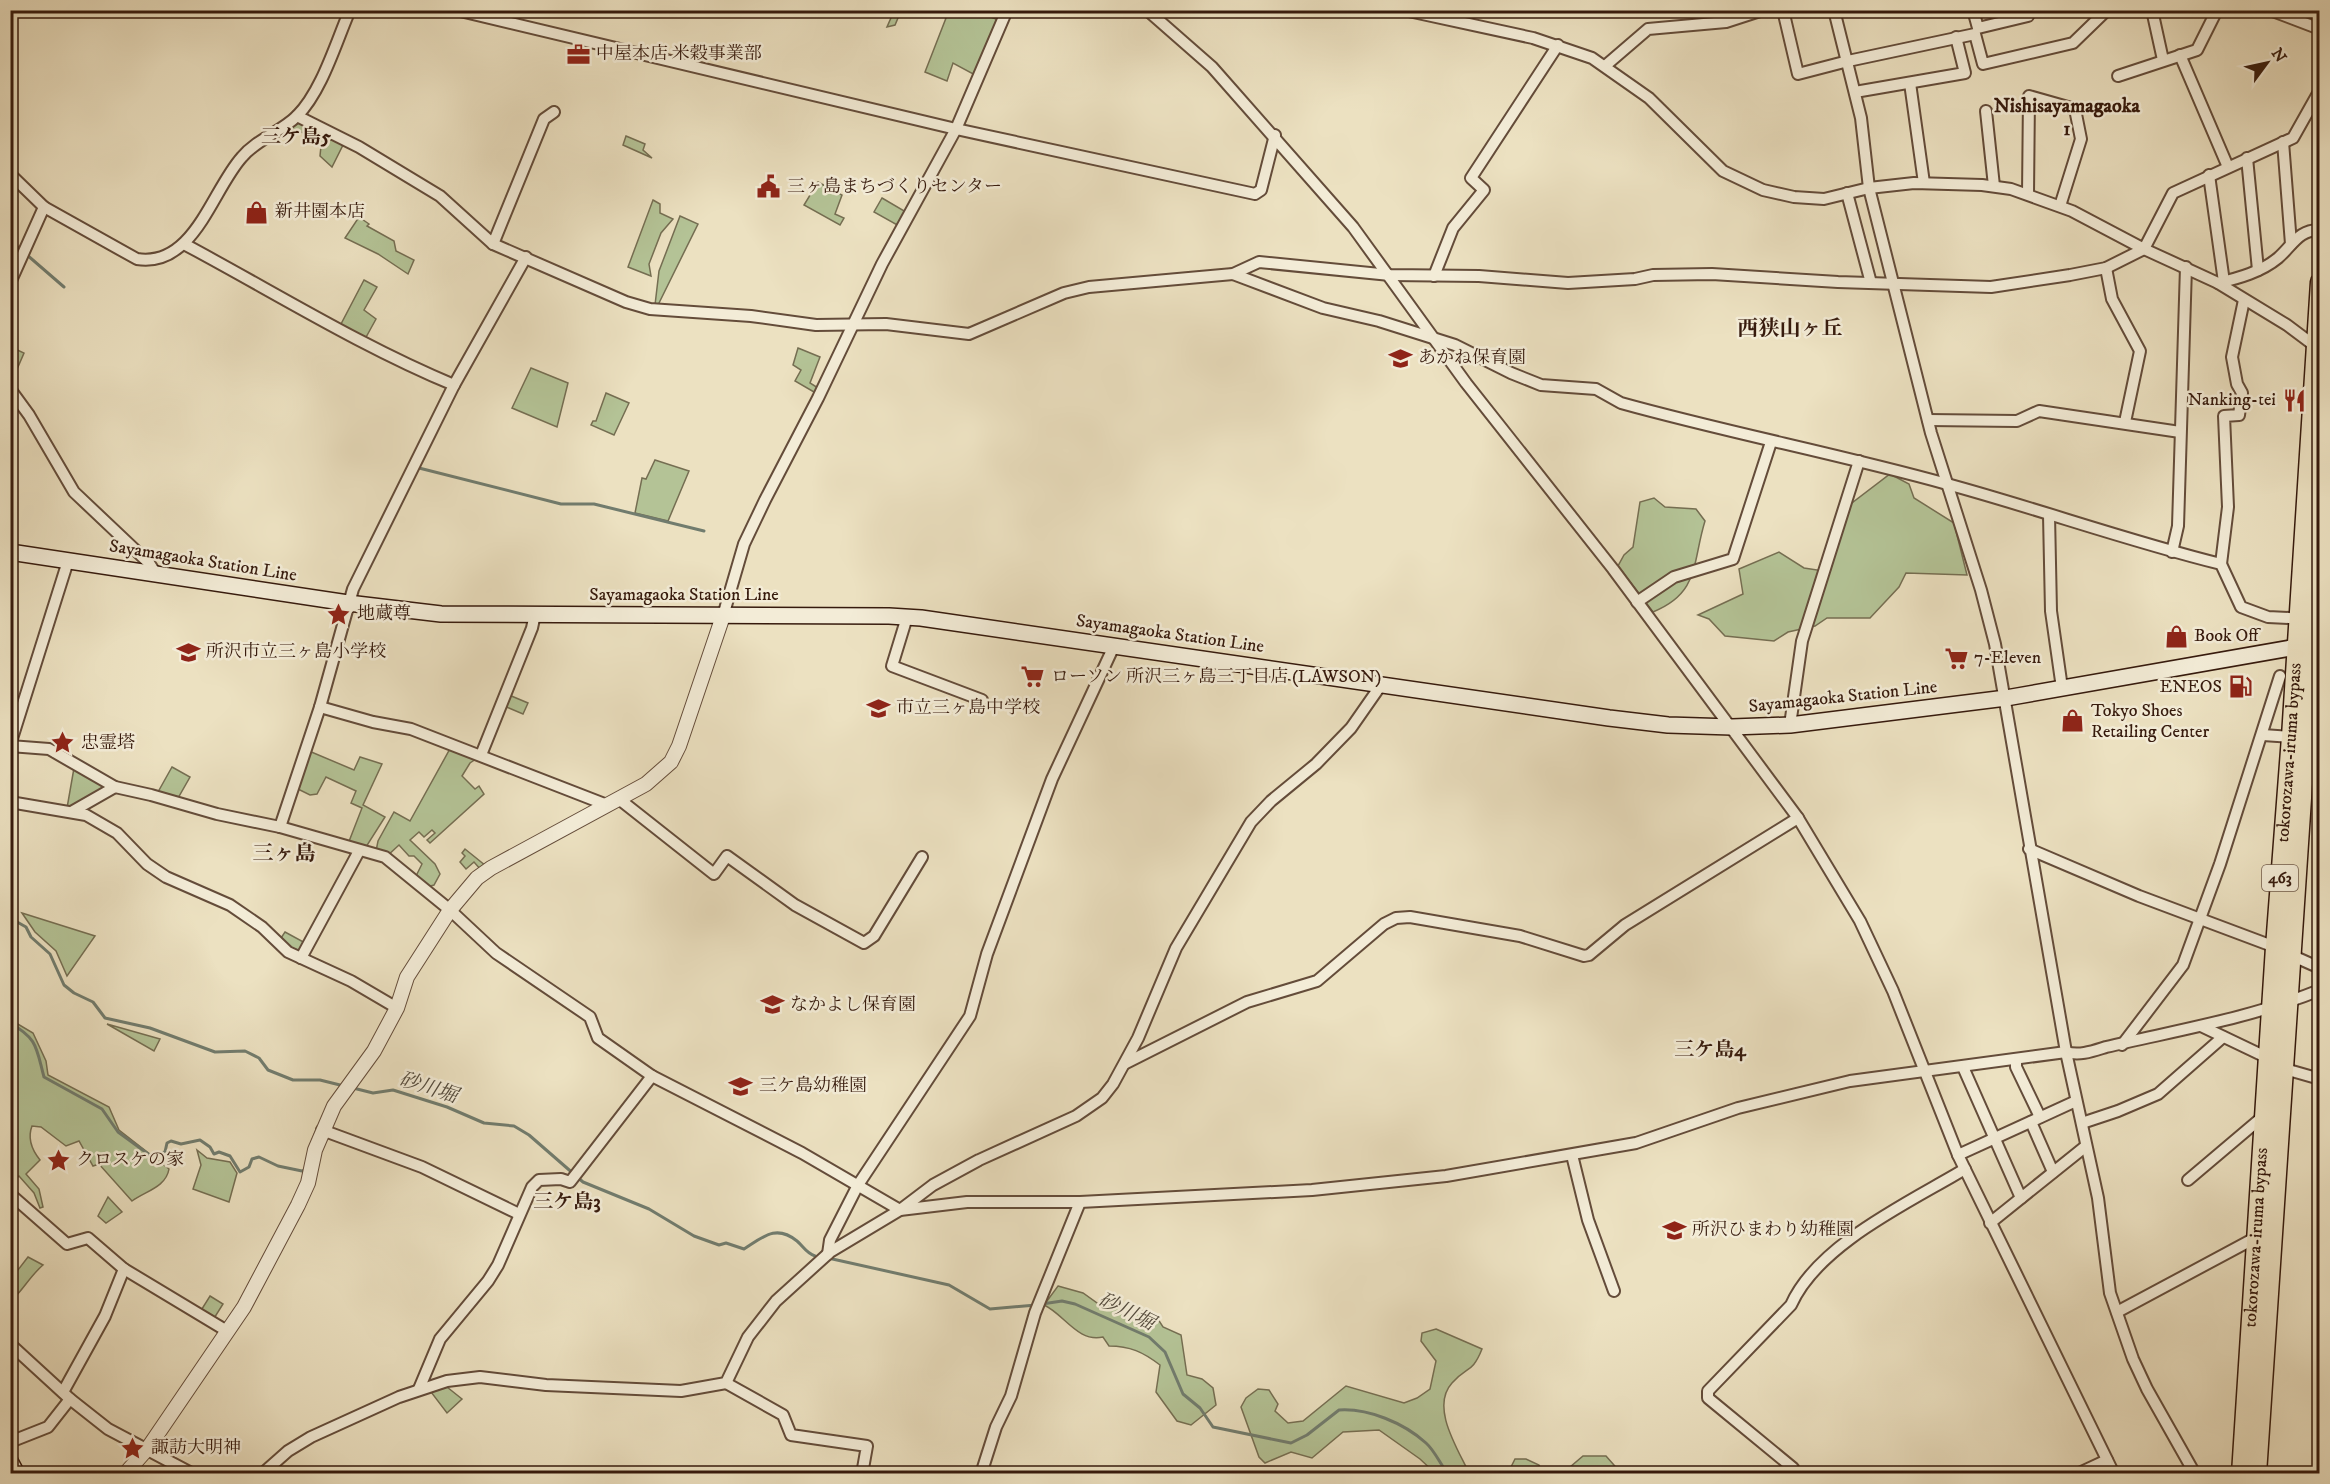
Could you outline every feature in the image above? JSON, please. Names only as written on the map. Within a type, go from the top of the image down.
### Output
[{"type":"highway","name":"tokorozawa-iruma bypass","points":[[2257,1473],[2293,956],[2309,645],[2315,346],[2319,282]]},
{"type":"highway","name":"tokorozawa-iruma bypass","points":[[2241,1473],[2270,1059],[2275,947],[2292,737],[2309,645],[2319,528]]},
{"type":"main road","name":"Sayamagaoka Station Line","points":[[10,552],[348,603],[441,614],[907,617],[1668,725],[1732,727],[1790,725],[2006,698],[2309,645]]},
{"type":"main road","points":[[10,1461],[17,1473]]},
{"type":"street","points":[[10,174],[44,207],[137,259],[149,261],[184,244],[242,157],[261,139],[297,116],[327,69],[350,10]]},
{"type":"street","points":[[456,10],[956,129],[1255,194],[1261,190],[1275,135]]},
{"type":"street","points":[[125,1473],[148,1448],[261,1276],[308,1183],[322,1130],[334,1106],[368,1061],[397,1008],[407,976],[450,910],[477,878],[491,868],[646,784],[671,762],[679,746],[723,616],[744,544],[852,324],[956,129],[1007,10]]},
{"type":"street","points":[[1147,10],[1212,67],[1275,135],[1353,227],[1390,275],[1432,337],[1637,602],[1798,818],[1860,921],[1893,991],[1958,1155],[2114,1473]]},
{"type":"street","points":[[1404,10],[1558,45],[1583,54],[1605,66],[1649,98],[1707,157],[1740,181],[1763,190],[1794,197],[1824,199],[1869,188],[1924,183],[1994,186],[2028,194],[2060,206],[2144,249],[2221,282],[2244,300],[2287,325],[2315,346]]},
{"type":"street","points":[[1605,66],[1648,29],[1726,22],[1763,10]]},
{"type":"street","points":[[1783,10],[1798,74],[1975,34],[1983,64],[2073,43],[2107,10]]},
{"type":"street","points":[[1834,10],[1855,92],[1869,188],[1928,420],[1946,484],[1981,590],[2006,698],[2029,849],[2066,1052],[2098,1197],[2105,1269],[2133,1359],[2147,1389],[2195,1473]]},
{"type":"street","points":[[1973,10],[1978,28],[2028,16],[2027,10]]},
{"type":"street","points":[[2152,10],[2163,60]]},
{"type":"street","points":[[2118,76],[2197,50],[2217,10]]},
{"type":"street","points":[[2270,10],[2319,29]]},
{"type":"street","points":[[1855,92],[1965,73],[1956,38]]},
{"type":"street","points":[[1434,276],[1453,228],[1484,190],[1471,178],[1558,45]]},
{"type":"street","points":[[2180,55],[2228,167]]},
{"type":"street","points":[[1910,83],[1924,183]]},
{"type":"street","points":[[297,116],[359,147],[440,196],[493,244],[626,302],[650,309],[751,316],[816,325],[911,326],[969,334],[986,329],[1044,300],[1089,287],[1233,274],[1259,262],[1390,275],[1479,276],[1568,283],[1635,279],[1653,274],[1712,274],[1991,287],[2106,268],[2144,249],[2173,193],[2293,138],[2319,90]]},
{"type":"street","points":[[2028,194],[2029,96],[2075,109],[2081,139],[2060,206]]},
{"type":"street","points":[[1986,111],[1994,186]]},
{"type":"street","points":[[493,244],[544,119],[554,112]]},
{"type":"street","points":[[2283,142],[2291,244]]},
{"type":"street","points":[[2247,158],[2258,270]]},
{"type":"street","points":[[2209,176],[2221,282]]},
{"type":"street","points":[[1847,194],[1871,283]]},
{"type":"street","points":[[12,277],[44,207]]},
{"type":"street","points":[[2221,282],[2258,270],[2279,258],[2302,234],[2319,230]]},
{"type":"street","points":[[184,244],[267,288],[365,345],[454,385]]},
{"type":"street","points":[[280,827],[320,706],[348,603],[454,385],[526,257]]},
{"type":"street","points":[[2172,552],[2178,526],[2186,267]]},
{"type":"street","points":[[2106,268],[2112,299],[2140,351],[2125,422]]},
{"type":"street","points":[[1233,274],[1323,308],[1432,337],[1541,385],[1596,389],[1621,403],[1946,484],[2172,552],[2221,564]]},
{"type":"street","points":[[2244,300],[2232,357],[2237,384],[2242,393],[2239,415],[2224,416],[2228,507],[2221,564],[2241,607],[2268,617],[2289,618]]},
{"type":"street","points":[[10,389],[29,415],[74,492],[149,563],[156,574]]},
{"type":"street","points":[[1928,420],[2018,422],[2039,411],[2180,432]]},
{"type":"street","points":[[1637,602],[1674,577],[1733,559],[1771,442]]},
{"type":"street","points":[[1790,725],[1802,641],[1858,461]]},
{"type":"street","points":[[2049,515],[2051,611],[2062,688]]},
{"type":"street","points":[[68,561],[10,745],[49,749],[115,787],[217,814],[280,827],[394,863],[450,910],[496,953],[590,1017],[598,1038],[652,1076],[784,1143],[900,1210],[967,1202],[1080,1202],[1378,1185],[1572,1155],[1636,1143],[1738,1108],[1796,1093],[1923,1070],[1963,1067],[2066,1052],[2091,1052],[2290,1002],[2319,990]]},
{"type":"street","points":[[481,754],[532,628],[535,614]]},
{"type":"street","points":[[907,617],[892,666],[982,700]]},
{"type":"street","points":[[828,1254],[830,1240],[858,1185],[970,1016],[978,996],[987,954],[1052,779],[1114,646]]},
{"type":"street","points":[[2122,1045],[2183,965],[2263,735],[2280,676]]},
{"type":"street","points":[[726,1383],[748,1336],[760,1318],[828,1254],[900,1210],[933,1185],[979,1160],[1092,1107],[1113,1084],[1125,1064],[1176,948],[1245,831],[1270,801],[1309,771],[1351,728],[1381,685]]},
{"type":"street","points":[[320,706],[373,722],[411,729],[613,802],[714,874],[727,856],[795,904],[864,943],[874,936],[922,857]]},
{"type":"street","points":[[2263,735],[2292,737]]},
{"type":"street","points":[[73,811],[115,787]]},
{"type":"street","points":[[10,802],[73,811],[117,833],[147,864],[166,877],[230,905],[262,927],[288,951],[351,981],[397,1008]]},
{"type":"street","points":[[1125,1064],[1247,1002],[1317,981],[1384,924],[1396,918],[1410,917],[1520,936],[1584,956],[1589,955],[1625,925],[1798,818]]},
{"type":"street","points":[[2029,849],[2275,947]]},
{"type":"street","points":[[301,958],[359,851]]},
{"type":"street","points":[[2293,956],[2319,968]]},
{"type":"street","points":[[2201,1026],[2270,1059]]},
{"type":"street","points":[[2082,1123],[2158,1094],[2223,1037]]},
{"type":"street","points":[[2016,1060],[2016,1067],[2054,1172]]},
{"type":"street","points":[[1963,1067],[2021,1198]]},
{"type":"street","points":[[2285,1069],[2319,1079]]},
{"type":"street","points":[[418,1389],[440,1340],[493,1273],[511,1239],[519,1214],[539,1180],[561,1179],[570,1182],[652,1076]]},
{"type":"street","points":[[1958,1155],[2076,1101]]},
{"type":"street","points":[[2188,1180],[2266,1113]]},
{"type":"street","points":[[322,1130],[422,1167],[519,1214]]},
{"type":"street","points":[[1990,1223],[2086,1146]]},
{"type":"street","points":[[1572,1155],[1588,1220],[1614,1291]]},
{"type":"street","points":[[1788,1473],[1793,1468],[1707,1398],[1708,1391],[1791,1305],[1799,1287],[1829,1256],[1850,1238],[1965,1169]]},
{"type":"street","points":[[10,1194],[67,1244],[88,1238],[124,1269],[227,1331]]},
{"type":"street","points":[[981,1473],[996,1427],[1011,1396],[1035,1312],[1080,1202]]},
{"type":"street","points":[[2117,1312],[2257,1237]]},
{"type":"street","points":[[10,1442],[48,1427],[105,1316],[124,1269]]},
{"type":"street","points":[[10,1344],[66,1395],[108,1429],[193,1473]]},
{"type":"street","points":[[262,1473],[288,1451],[311,1437],[418,1389],[447,1381],[480,1377],[546,1385],[681,1391],[726,1383],[783,1415],[791,1435],[867,1446],[862,1473]]},
{"type":"street","points":[[2077,1473],[2107,1460]]},
{"type":"green space","points":[[894,10],[921,11],[917,17],[901,11],[895,25],[887,27]]},
{"type":"green space","points":[[932,11],[975,11],[996,19],[998,22],[975,75],[953,63],[947,81],[925,72],[946,18]]},
{"type":"green space","points":[[299,121],[344,143],[332,167],[320,156],[321,146],[315,135],[295,131],[288,126]]},
{"type":"green space","points":[[626,136],[645,144],[643,150],[652,158],[623,145]]},
{"type":"green space","points":[[818,182],[842,195],[835,214],[844,218],[840,225],[804,205]]},
{"type":"green space","points":[[882,198],[906,212],[899,226],[874,212]]},
{"type":"green space","points":[[653,200],[660,204],[660,213],[673,219],[661,233],[649,264],[651,276],[628,267]]},
{"type":"green space","points":[[680,216],[698,224],[658,305],[655,305],[659,271]]},
{"type":"green space","points":[[359,217],[369,224],[367,226],[394,241],[396,251],[414,260],[408,274],[378,254],[345,238]]},
{"type":"green space","points":[[364,280],[377,287],[364,310],[376,319],[365,339],[340,326]]},
{"type":"green space","points":[[11,347],[24,353],[10,383]]},
{"type":"green space","points":[[798,348],[820,357],[810,383],[818,388],[814,392],[795,381],[801,370],[793,365]]},
{"type":"green space","points":[[531,368],[568,383],[557,427],[512,408]]},
{"type":"green space","points":[[606,393],[629,403],[614,435],[591,425],[593,421],[596,421]]},
{"type":"green space","points":[[655,460],[689,471],[668,521],[635,513],[642,478],[646,479]]},
{"type":"green space","points":[[1890,474],[1909,484],[1914,498],[1954,523],[1967,575],[1906,573],[1899,587],[1870,618],[1827,618],[1815,626],[1788,632],[1774,641],[1725,636],[1709,619],[1698,615],[1743,594],[1739,569],[1779,552],[1804,568],[1830,572],[1848,506]]},
{"type":"green space","points":[[1654,498],[1665,507],[1696,509],[1705,521],[1692,575],[1687,586],[1679,596],[1653,612],[1618,566],[1624,555],[1633,547],[1640,502]]},
{"type":"green space","points":[[509,695],[528,703],[523,714],[504,706]]},
{"type":"green space","points":[[451,747],[479,757],[470,763],[462,776],[475,789],[479,786],[484,794],[430,843],[427,840],[435,833],[432,830],[424,837],[419,832],[410,840],[435,864],[440,874],[434,885],[427,887],[415,878],[422,864],[414,856],[409,856],[399,845],[387,856],[376,851],[378,841],[394,812],[410,821]]},
{"type":"green space","points":[[309,751],[354,770],[360,757],[382,764],[363,805],[385,817],[366,847],[348,844],[362,808],[351,803],[356,791],[326,777],[317,794],[310,795],[296,788]]},
{"type":"green space","points":[[172,767],[190,777],[178,798],[158,792]]},
{"type":"green space","points":[[74,768],[105,785],[105,790],[72,809],[67,808]]},
{"type":"green space","points":[[465,849],[486,866],[481,870],[474,862],[466,869],[460,862],[465,856],[462,853]]},
{"type":"green space","points":[[22,913],[95,936],[67,976],[56,951],[35,932]]},
{"type":"green space","points":[[285,932],[309,945],[303,956],[279,941]]},
{"type":"green space","points":[[11,1020],[33,1033],[46,1061],[48,1075],[109,1107],[119,1130],[169,1169],[160,1184],[132,1201],[99,1164],[93,1166],[79,1141],[66,1146],[41,1127],[32,1126],[31,1144],[40,1160],[26,1174],[39,1189],[43,1207],[40,1208],[34,1193],[19,1176],[11,1183]]},
{"type":"green space","points":[[107,1024],[160,1039],[154,1051]]},
{"type":"green space","points":[[197,1150],[207,1158],[230,1162],[237,1173],[229,1202],[193,1189],[201,1165]]},
{"type":"green space","points":[[108,1197],[122,1212],[106,1223],[98,1216]]},
{"type":"green space","points":[[28,1257],[43,1265],[11,1301],[11,1273],[18,1270]]},
{"type":"green space","points":[[1058,1286],[1083,1293],[1100,1305],[1133,1306],[1156,1316],[1163,1327],[1181,1335],[1187,1375],[1202,1379],[1213,1388],[1216,1405],[1191,1425],[1177,1421],[1156,1392],[1160,1365],[1136,1351],[1109,1346],[1103,1337],[1086,1336],[1072,1327],[1044,1305]]},
{"type":"green space","points":[[210,1296],[223,1304],[213,1320],[200,1312]]},
{"type":"green space","points":[[1436,1329],[1482,1349],[1472,1366],[1452,1383],[1446,1393],[1444,1404],[1448,1428],[1469,1473],[1435,1473],[1420,1459],[1379,1430],[1343,1432],[1312,1458],[1291,1452],[1265,1463],[1259,1457],[1241,1407],[1246,1398],[1258,1389],[1269,1390],[1278,1404],[1275,1411],[1288,1423],[1303,1421],[1346,1386],[1404,1403],[1430,1389],[1436,1361],[1421,1341],[1422,1333]]},
{"type":"green space","points":[[447,1387],[462,1399],[447,1413],[431,1392]]},
{"type":"green space","points":[[1583,1456],[1606,1456],[1621,1473],[1563,1473]]},
{"type":"green space","points":[[1515,1459],[1526,1459],[1539,1465],[1543,1473],[1508,1473]]},
{"type":"waterway","points":[[10,243],[22,249]]},
{"type":"waterway","points":[[26,254],[64,287]]},
{"type":"waterway","points":[[419,468],[561,504],[594,504],[704,531]]},
{"type":"waterway","name":"砂川堀","points":[[10,918],[26,927],[31,937],[50,954],[64,985],[74,993],[93,1002],[105,1018],[150,1028],[215,1052],[245,1051],[259,1058],[268,1070],[293,1080],[320,1080],[344,1086]]},
{"type":"waterway","points":[[10,1023],[26,1034],[35,1045],[44,1077],[102,1109],[118,1132],[151,1156],[165,1152],[167,1143],[171,1141],[181,1144],[200,1140],[210,1147],[214,1154],[219,1152],[230,1156],[240,1172],[249,1167],[252,1159],[259,1157],[278,1166],[302,1171],[306,1169]]},
{"type":"waterway","name":"砂川堀","points":[[353,1088],[373,1093],[393,1090],[447,1107],[484,1123],[514,1126],[529,1135],[583,1182],[649,1209],[694,1236],[719,1245],[726,1243],[744,1249],[770,1234],[783,1233],[815,1256]]},
{"type":"waterway","points":[[312,1142],[317,1129]]},
{"type":"waterway","name":"砂川堀","points":[[828,1258],[949,1285],[990,1309],[1036,1305]]},
{"type":"waterway","name":"砂川堀","points":[[1042,1304],[1062,1301],[1075,1304],[1149,1337],[1165,1352],[1183,1394],[1200,1408],[1213,1427],[1291,1443],[1307,1435],[1339,1410],[1373,1414],[1407,1429],[1426,1443],[1448,1474]]},
{"type":"place","name":"中屋本店 米穀事業部","points":[[578,54]]},
{"type":"place","name":"三ヶ島まちづくりセンター","points":[[769,187]]},
{"type":"place","name":"新井園本店","points":[[257,212]]},
{"type":"place","name":"あかね保育園","points":[[1400,358]]},
{"type":"place","name":"Nanking-tei","points":[[2294,400]]},
{"type":"place","name":"地蔵尊","points":[[339,614]]},
{"type":"place","name":"Book Off","points":[[2176,636]]},
{"type":"place","name":"所沢市立三ヶ島小学校","points":[[188,652]]},
{"type":"place","name":"7-Eleven","points":[[1956,658]]},
{"type":"place","name":"ローソン 所沢三ヶ島三丁目店 (LAWSON)","points":[[1033,677]]},
{"type":"place","name":"ENEOS","points":[[2240,687]]},
{"type":"place","name":"市立三ヶ島中学校","points":[[878,708]]},
{"type":"place","name":"Tokyo Shoes Retailing Center","points":[[2073,721]]},
{"type":"place","name":"忠霊塔","points":[[63,743]]},
{"type":"place","name":"なかよし保育園","points":[[772,1005]]},
{"type":"place","name":"三ケ島幼稚園","points":[[741,1086]]},
{"type":"place","name":"クロスケの家","points":[[58,1160]]},
{"type":"place","name":"所沢ひまわり幼稚園","points":[[1674,1230]]},
{"type":"place","name":"諏訪大明神","points":[[133,1448]]},
{"type":"district","name":"Nishisayamagaoka 1","points":[[2067,118]]},
{"type":"district","name":"三ケ島5","points":[[296,137]]},
{"type":"district","name":"西狭山ヶ丘","points":[[1790,329]]},
{"type":"district","name":"三ヶ島","points":[[284,854]]},
{"type":"district","name":"三ケ島4","points":[[1710,1050]]},
{"type":"district","name":"三ケ島3","points":[[567,1202]]}]
